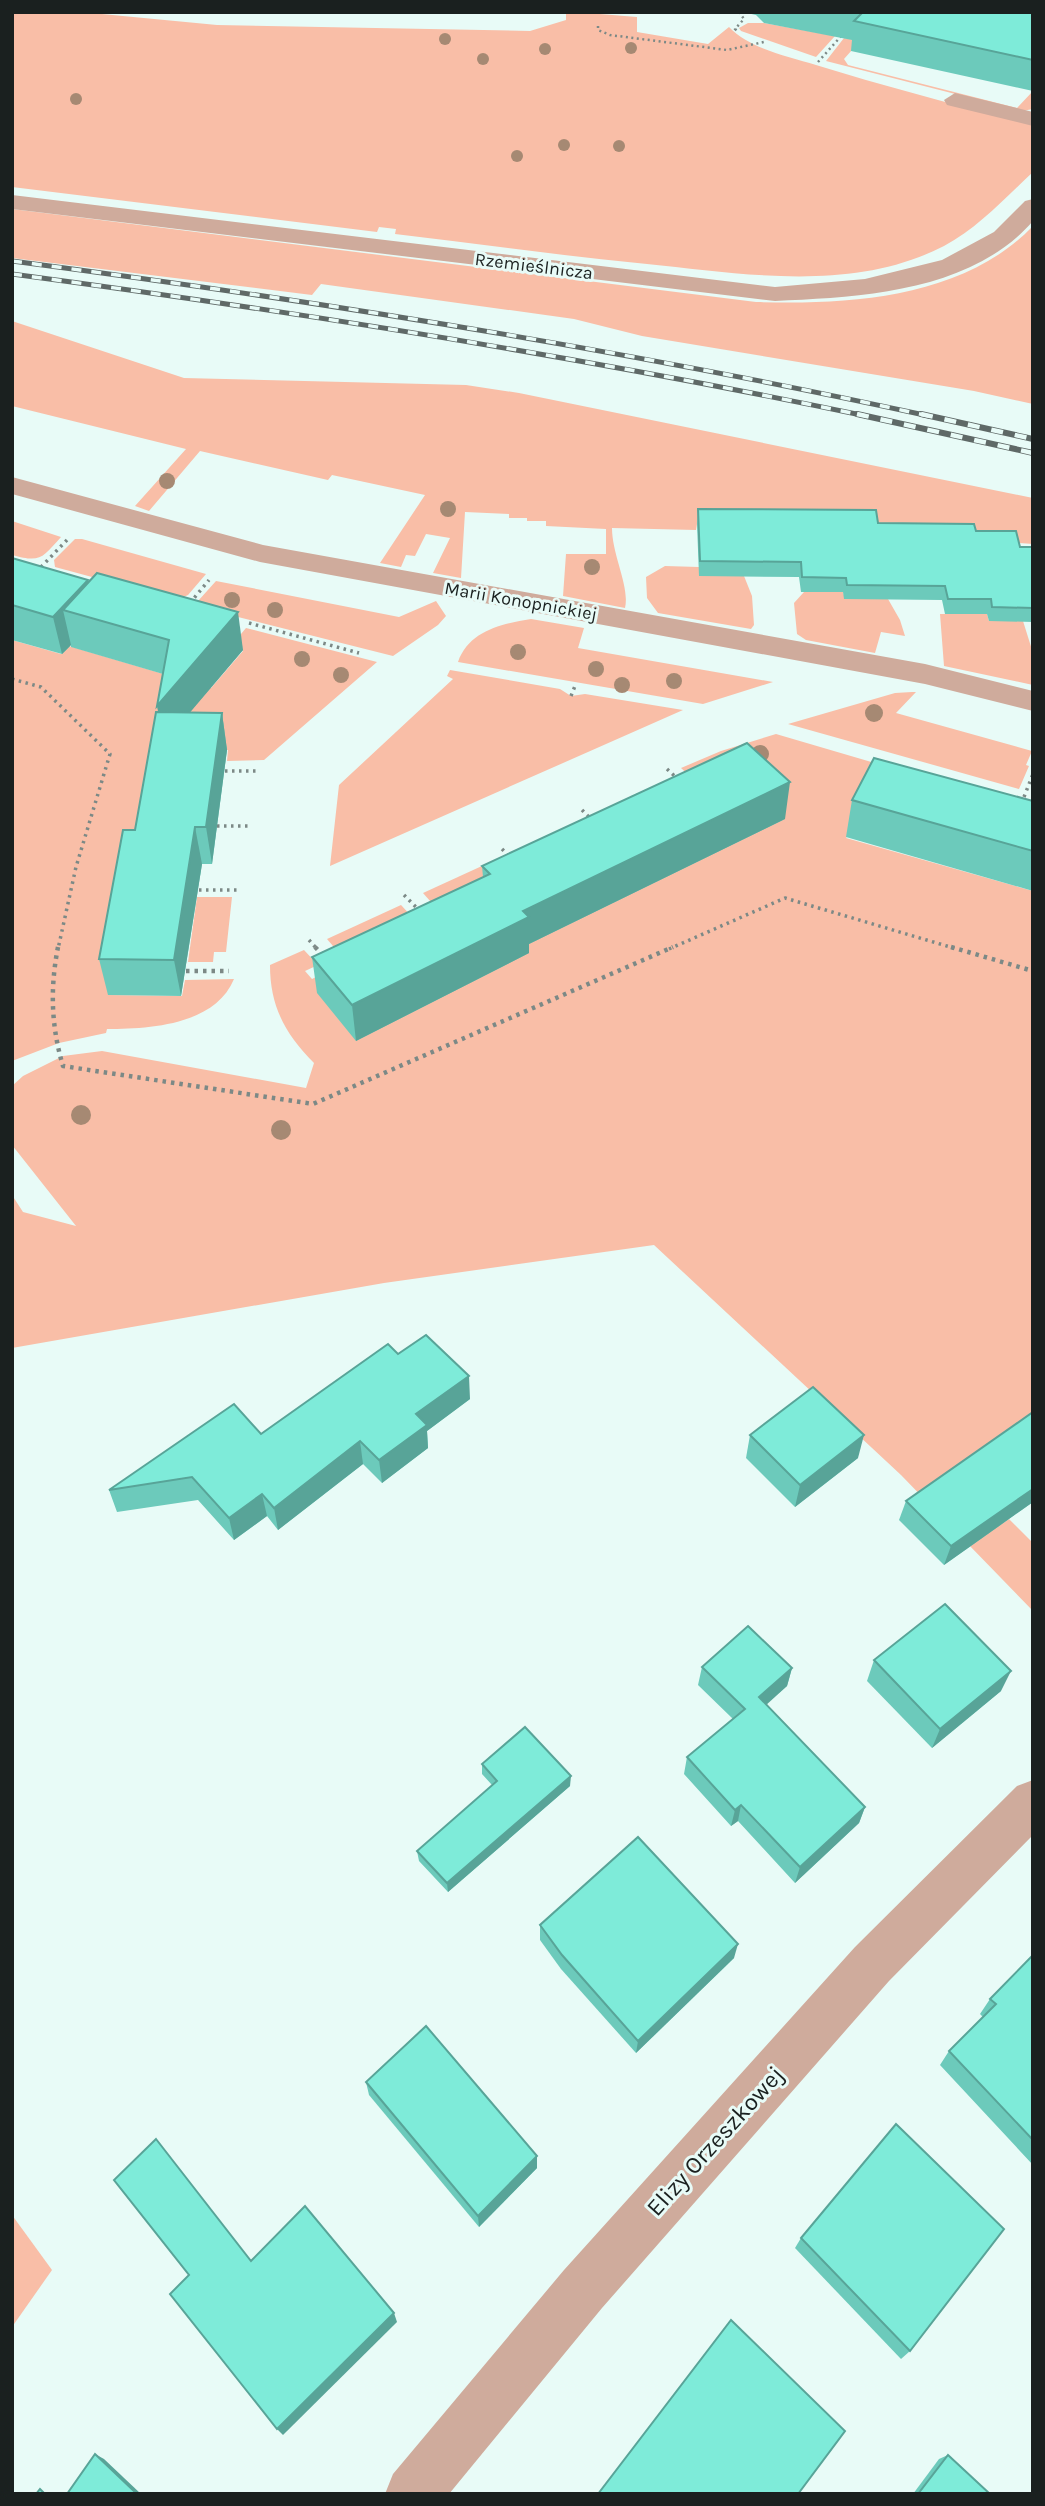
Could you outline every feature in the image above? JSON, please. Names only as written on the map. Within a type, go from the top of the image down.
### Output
[{"type":"street","points":[[955,100],[1033,119]]},
{"type":"street","name":"Rzemieślnicza","points":[[12,202],[775,294],[886,285],[943,269],[978,253],[1006,235],[1033,206]]},
{"type":"street","name":"Marii Konopnickiej","points":[[12,485],[260,553],[925,674],[1033,701]]},
{"type":"street","name":"Elizy Orzeszkowej","points":[[413,2494],[592,2279],[854,1984],[1033,1802]]},
{"type":"path","points":[[739,12],[744,19],[735,29],[739,32]]},
{"type":"path","points":[[598,26],[598,30],[610,35],[701,48],[727,50],[764,42]]},
{"type":"path","points":[[818,62],[844,34]]},
{"type":"path","points":[[41,568],[65,541]]},
{"type":"path","points":[[187,606],[210,579]]},
{"type":"path","points":[[249,623],[359,653]]},
{"type":"path","points":[[12,679],[41,687],[110,754],[56,943],[52,1030],[62,1066],[313,1104],[785,898],[1033,971]]},
{"type":"path","points":[[571,696],[575,686]]},
{"type":"path","points":[[667,769],[684,785]]},
{"type":"path","points":[[225,771],[258,771]]},
{"type":"path","points":[[1024,797],[1033,774]]},
{"type":"path","points":[[582,810],[598,826]]},
{"type":"path","points":[[218,827],[248,827]]},
{"type":"path","points":[[502,849],[517,864]]},
{"type":"path","points":[[198,890],[239,890]]},
{"type":"path","points":[[404,895],[423,914]]},
{"type":"path","points":[[309,940],[328,960]]},
{"type":"path","points":[[186,971],[229,971]]},
{"type":"shaded area","points":[[12,12],[81,12],[217,25],[530,31],[566,20],[566,12],[575,12],[637,17],[637,32],[708,44],[729,27],[747,41],[781,55],[1033,125],[1033,172],[980,222],[944,246],[909,261],[873,270],[798,276],[722,272],[584,257],[395,234],[396,229],[379,227],[377,232],[12,187]]},
{"type":"shaded area","points":[[748,23],[764,23],[835,36],[816,57],[741,31],[739,28]]},
{"type":"shaded area","points":[[844,38],[860,41],[844,59],[848,65],[1017,108],[1033,91],[1033,109],[1022,111],[826,61]]},
{"type":"shaded area","points":[[12,209],[756,302],[792,303],[867,298],[940,282],[974,269],[1005,250],[1033,226],[1033,404],[974,391],[642,336],[574,319],[321,284],[312,295],[12,258]]},
{"type":"shaded area","points":[[12,321],[184,378],[466,385],[519,393],[1033,498],[1033,544],[740,524],[697,524],[696,530],[612,528],[625,590],[625,608],[563,596],[566,554],[606,554],[606,529],[546,526],[546,521],[509,518],[509,514],[465,512],[461,578],[433,573],[450,538],[426,534],[415,556],[406,555],[401,567],[380,563],[425,495],[332,475],[328,480],[200,451],[149,511],[135,506],[186,449],[12,406]]},
{"type":"shaded area","points":[[12,521],[61,537],[40,557],[29,559],[12,555]]},
{"type":"shaded area","points":[[75,539],[206,574],[188,595],[177,600],[55,567],[54,560]]},
{"type":"shaded area","points":[[665,566],[699,567],[699,576],[744,576],[752,596],[754,625],[751,629],[658,613],[647,598],[646,577]]},
{"type":"shaded area","points":[[216,581],[399,617],[436,601],[446,616],[438,625],[393,656],[202,608],[198,601]]},
{"type":"shaded area","points":[[804,592],[843,592],[845,599],[888,599],[900,620],[905,636],[881,632],[875,653],[806,640],[797,634],[794,603]]},
{"type":"shaded area","points":[[940,614],[987,614],[989,621],[1023,621],[1033,653],[1033,685],[944,666]]},
{"type":"shaded area","points":[[531,619],[584,628],[578,648],[773,682],[703,704],[458,662],[463,651],[478,636],[508,623]]},
{"type":"shaded area","points":[[246,628],[377,662],[264,760],[227,761],[228,750],[163,750],[108,995],[182,996],[185,980],[234,979],[225,994],[197,1015],[142,1028],[107,1029],[106,1033],[59,1043],[12,1061],[12,640],[61,654],[69,646],[211,688],[243,651],[231,646]]},
{"type":"shaded area","points":[[450,670],[560,689],[571,696],[585,694],[683,710],[330,866],[339,785],[453,679],[447,676]]},
{"type":"shaded area","points":[[916,692],[896,713],[1032,751],[1019,789],[788,724],[895,693]]},
{"type":"shaded area","points":[[776,734],[902,771],[846,838],[1033,891],[1033,1427],[1003,1523],[1009,1519],[1033,1543],[1033,1611],[901,1475],[654,1245],[384,1283],[12,1348],[12,1195],[23,1212],[76,1226],[12,1145],[12,1086],[23,1076],[63,1056],[102,1051],[306,1088],[314,1063],[295,1041],[281,1018],[273,994],[270,965],[304,950],[318,965],[305,971],[312,979],[326,972],[523,947],[711,796],[681,768],[721,751]]},
{"type":"shaded area","points":[[495,860],[502,867],[453,927],[423,893]]},
{"type":"shaded area","points":[[197,897],[232,897],[226,952],[214,952],[213,962],[188,962]]},
{"type":"shaded area","points":[[401,905],[413,918],[357,974],[327,939]]},
{"type":"shaded area","points":[[12,2215],[52,2270],[12,2327]]},
{"type":"building","points":[[863,12],[1033,12],[1033,60],[854,21]]},
{"type":"building","points":[[698,509],[876,510],[878,523],[974,524],[976,531],[1016,531],[1020,547],[1033,547],[1033,608],[992,607],[991,599],[948,599],[945,586],[847,585],[846,578],[802,577],[801,562],[700,561]]},
{"type":"building","points":[[12,558],[88,580],[53,617],[12,605]]},
{"type":"building","points":[[97,573],[238,612],[157,706],[169,640],[63,610]]},
{"type":"building","points":[[156,712],[222,713],[206,827],[195,827],[174,960],[99,959],[123,830],[135,830]]},
{"type":"building","points":[[747,743],[790,782],[523,911],[529,917],[352,1005],[312,957],[490,874],[482,866]]},
{"type":"building","points":[[874,758],[1033,801],[1033,851],[852,800]]},
{"type":"building","points":[[426,1335],[469,1376],[416,1414],[427,1425],[379,1460],[360,1441],[274,1508],[262,1494],[229,1518],[192,1477],[109,1490],[234,1404],[261,1434],[388,1344],[398,1354]]},
{"type":"building","points":[[813,1387],[864,1435],[800,1485],[750,1435]]},
{"type":"building","points":[[1033,1412],[1033,1489],[951,1546],[906,1501]]},
{"type":"building","points":[[945,1604],[1011,1671],[940,1729],[874,1660]]},
{"type":"building","points":[[748,1626],[792,1668],[759,1697],[865,1807],[800,1867],[741,1805],[735,1810],[687,1757],[745,1709],[702,1667]]},
{"type":"building","points":[[525,1727],[571,1776],[447,1883],[417,1851],[497,1781],[482,1764]]},
{"type":"building","points":[[638,1837],[738,1944],[638,2041],[562,1955],[540,1925]]},
{"type":"building","points":[[1033,1955],[1033,2140],[949,2051],[996,2004],[990,1999]]},
{"type":"building","points":[[426,2026],[537,2156],[478,2216],[366,2082]]},
{"type":"building","points":[[896,2124],[1004,2229],[910,2351],[801,2238]]},
{"type":"building","points":[[156,2139],[251,2261],[305,2206],[394,2313],[277,2429],[170,2294],[189,2275],[114,2180]]},
{"type":"building","points":[[731,2320],[845,2431],[798,2494],[598,2494]]},
{"type":"building","points":[[95,2454],[137,2494],[67,2494]]},
{"type":"building","points":[[948,2455],[990,2494],[918,2494]]},
{"type":"railway","points":[[12,261],[357,310],[587,348],[929,416]]},
{"type":"railway","points":[[12,274],[440,337],[653,374],[866,416]]},
{"type":"railway","points":[[857,414],[1033,453]]},
{"type":"railway","points":[[921,414],[1033,439]]}]
